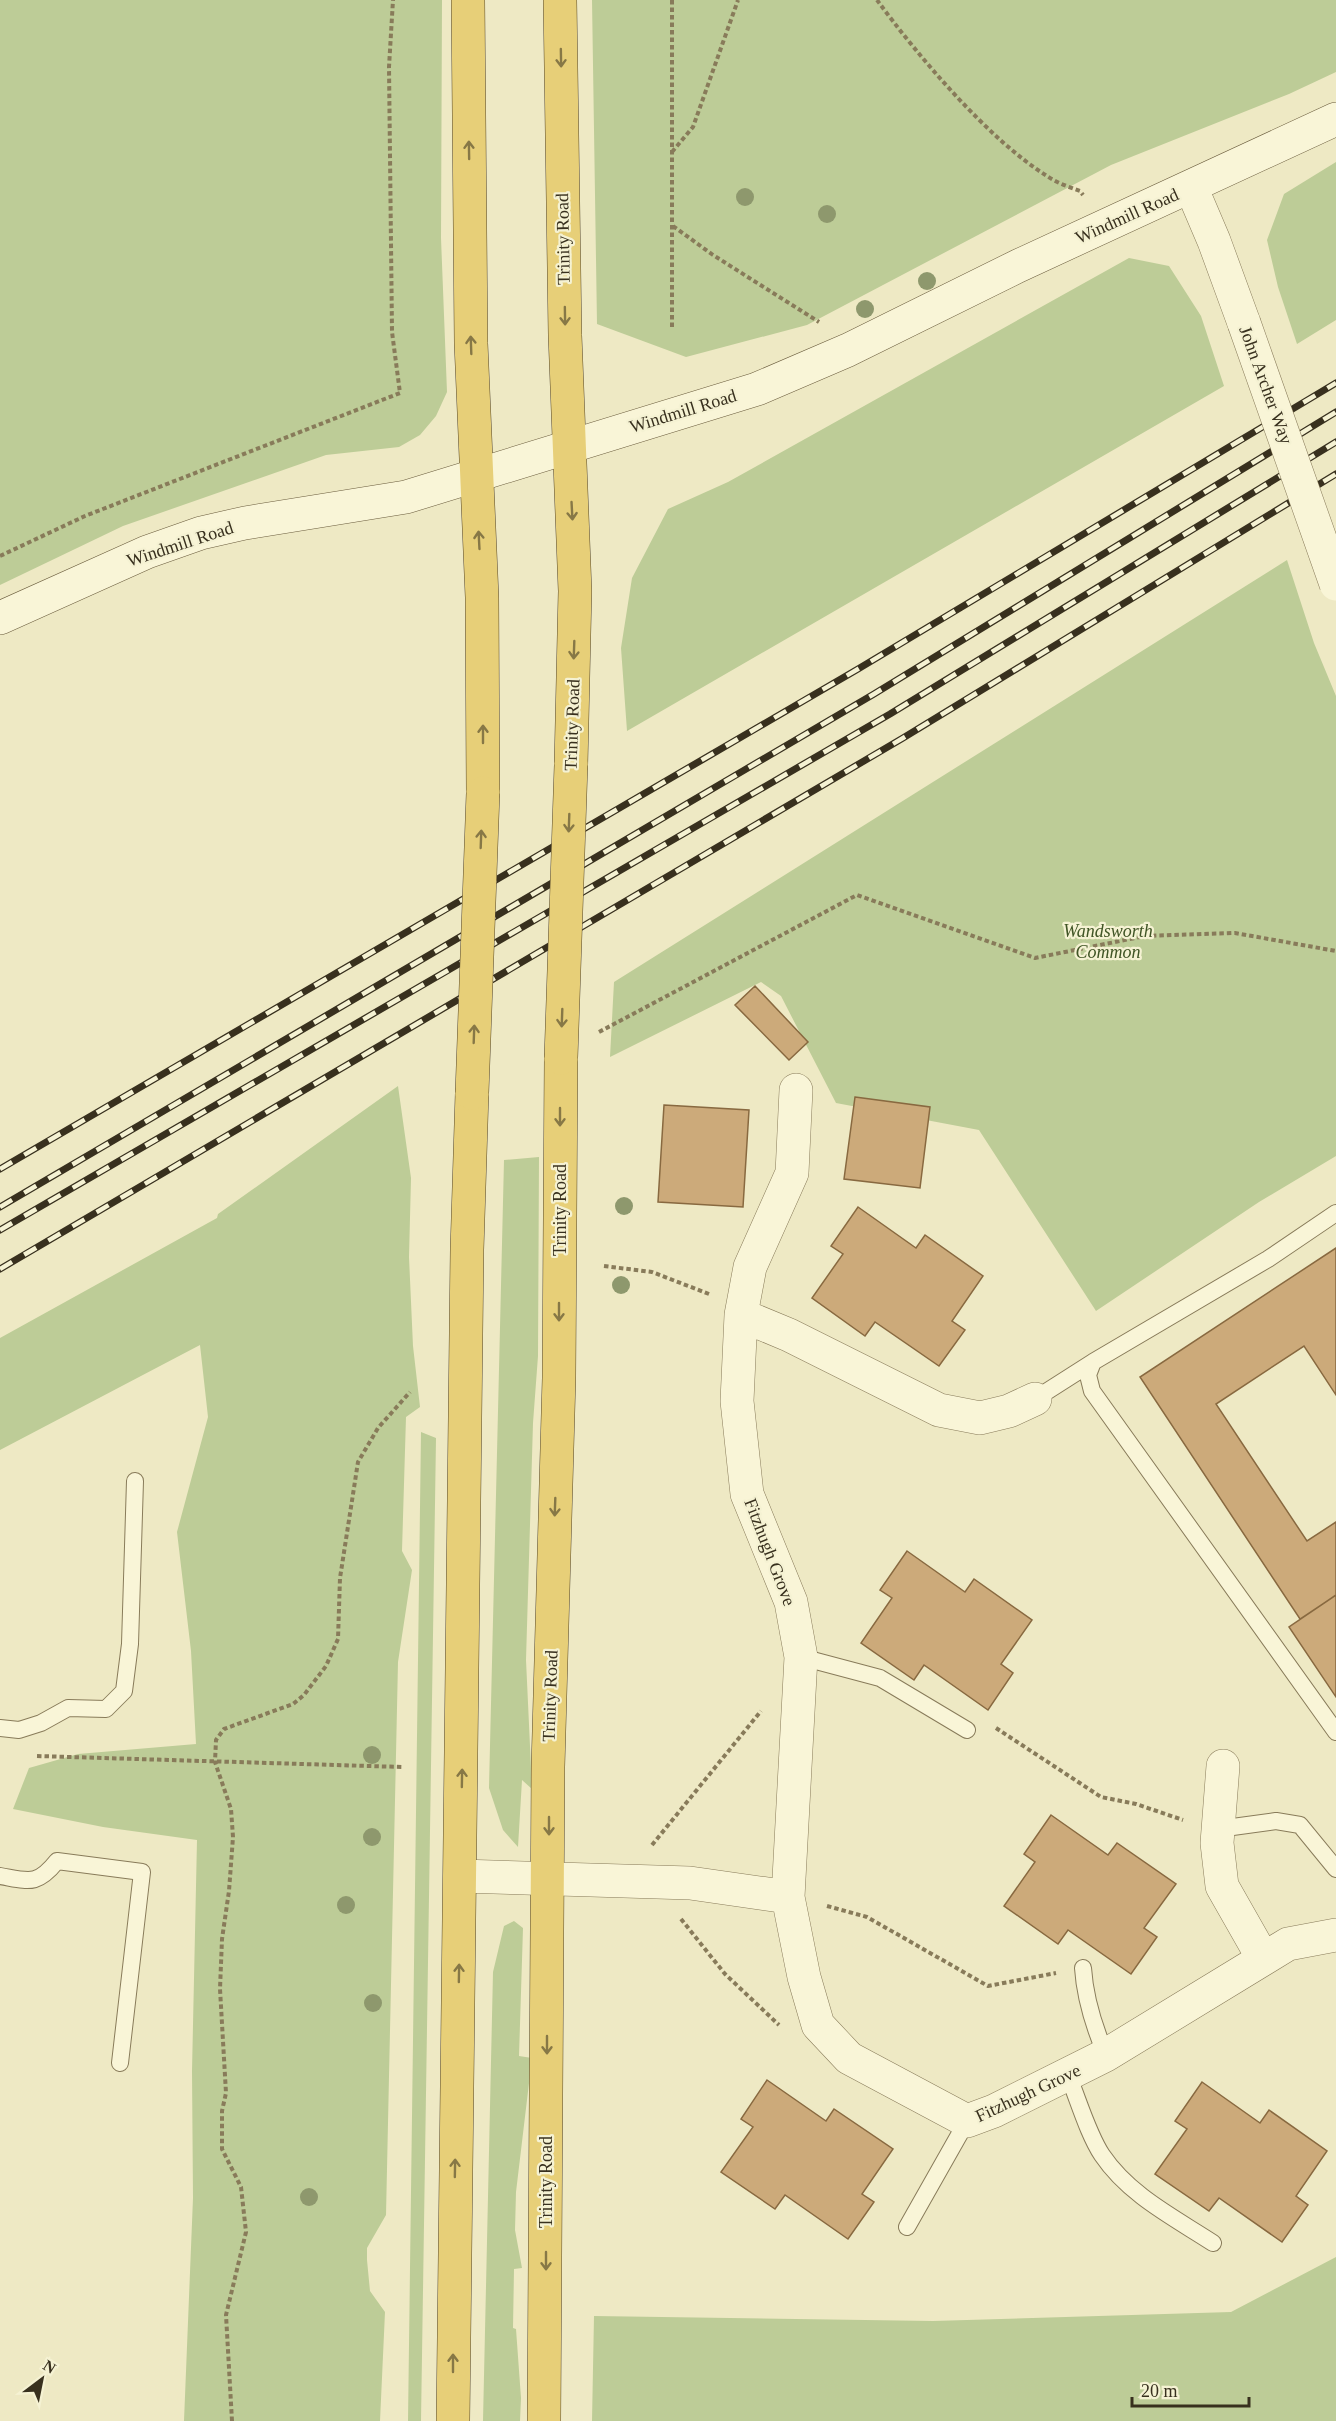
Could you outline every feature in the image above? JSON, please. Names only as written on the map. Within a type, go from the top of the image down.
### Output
[{"type":"highway","points":[[453,2421],[472,1093],[483,793],[482,597],[471,343],[468,0]]},
{"type":"highway","name":"Trinity Road","points":[[544,2421],[548,1767],[559,1378],[561,1058],[575,591],[569,447],[560,0]]},
{"type":"street","name":"Windmill Road","points":[[0,618],[147,552],[201,533],[245,523],[406,497],[757,389],[848,350],[1018,266],[1336,118]]},
{"type":"street","name":"John Archer Way","points":[[1191,187],[1214,241],[1244,323],[1336,584]]},
{"type":"street","name":"Fitzhugh Grove","points":[[796,1090],[792,1173],[750,1267],[742,1312],[737,1401],[747,1494],[791,1602],[801,1657],[788,1897],[804,1977],[818,2025],[849,2058],[967,2121],[1106,2055],[1288,1944],[1336,1935]]},
{"type":"street","points":[[742,1312],[939,1410],[980,1418],[1009,1411],[1035,1399]]},
{"type":"street","points":[[1222,1766],[1218,1826],[1222,1886],[1263,1958]]},
{"type":"street","points":[[460,1876],[656,1882],[742,1888],[788,1897]]},
{"type":"lane","points":[[1035,1399],[1093,1362],[1268,1259],[1336,1213]]},
{"type":"lane","points":[[1093,1362],[1088,1375],[1092,1391],[1336,1732]]},
{"type":"lane","points":[[0,1728],[19,1730],[41,1723],[68,1708],[106,1709],[124,1691],[130,1644],[135,1481]]},
{"type":"lane","points":[[801,1657],[880,1677],[967,1730]]},
{"type":"lane","points":[[1218,1826],[1276,1821],[1300,1825],[1336,1869]]},
{"type":"lane","points":[[0,1876],[32,1881],[45,1876],[57,1861],[142,1872],[120,2063]]},
{"type":"lane","points":[[1083,1968],[1084,1988],[1093,2024],[1106,2055]]},
{"type":"lane","points":[[1068,2075],[1101,2154],[1123,2180],[1141,2197],[1213,2243]]},
{"type":"lane","points":[[907,2228],[967,2121]]},
{"type":"path","points":[[0,556],[85,516],[400,393],[392,309],[388,68],[393,0]]},
{"type":"path","points":[[672,0],[672,327]]},
{"type":"path","points":[[672,153],[693,128],[738,0]]},
{"type":"path","points":[[877,0],[958,97],[1008,146],[1047,177],[1080,191],[1085,198]]},
{"type":"path","points":[[672,225],[713,255],[828,327]]},
{"type":"path","points":[[599,1032],[857,895],[1035,958],[1145,936],[1235,933],[1336,951]]},
{"type":"path","points":[[604,1266],[652,1272],[742,1312]]},
{"type":"path","points":[[232,2421],[226,2316],[246,2232],[241,2187],[222,2149],[222,2111],[226,2093],[221,1959],[233,1837],[231,1809],[214,1762],[216,1740],[224,1729],[293,1704],[304,1695],[326,1666],[338,1639],[340,1578],[358,1462],[378,1428],[410,1392]]},
{"type":"path","points":[[800,1694],[773,1697],[642,1857],[671,1908],[725,1974],[786,2032],[818,2025]]},
{"type":"path","points":[[967,1730],[989,1723],[1101,1797],[1136,1804],[1196,1825],[1218,1826]]},
{"type":"path","points":[[34,1756],[402,1767]]},
{"type":"path","points":[[788,1897],[867,1917],[988,1986],[1083,1968]]},
{"type":"green space","points":[[0,0],[442,0],[441,238],[447,392],[436,416],[420,435],[399,447],[326,455],[123,526],[0,585]]},
{"type":"green space","points":[[592,0],[1336,0],[1336,72],[1289,94],[1111,165],[807,325],[686,357],[597,324]]},
{"type":"green space","points":[[1336,162],[1336,320],[1297,344],[1278,287],[1267,240],[1284,194]]},
{"type":"green space","points":[[1129,258],[1169,266],[1201,316],[1224,386],[627,731],[621,648],[632,578],[668,509],[728,482]]},
{"type":"green space","name":"Wandsworth Common","points":[[1287,560],[1314,643],[1336,696],[1336,1156],[1259,1202],[1096,1311],[979,1130],[836,1103],[781,996],[761,982],[610,1057],[614,982]]},
{"type":"green space","points":[[398,1086],[411,1178],[409,1257],[413,1346],[420,1407],[406,1417],[402,1551],[412,1570],[398,1662],[386,2215],[367,2248],[370,2291],[385,2312],[380,2421],[184,2421],[193,2198],[192,2071],[197,1840],[103,1827],[13,1809],[29,1768],[78,1754],[196,1744],[191,1651],[177,1532],[208,1417],[200,1345],[0,1450],[0,1338],[217,1218],[218,1214]]},
{"type":"green space","points":[[539,1157],[538,1356],[533,1423],[526,1660],[532,1789],[522,1780],[518,1847],[503,1830],[489,1788],[504,1160]]},
{"type":"green space","points":[[421,1432],[436,1438],[421,2421],[408,2421]]},
{"type":"green space","points":[[514,1921],[523,1928],[519,2056],[532,2058],[516,2192],[515,2230],[522,2268],[514,2269],[513,2328],[516,2329],[521,2398],[520,2421],[483,2421],[493,1972],[504,1926]]},
{"type":"green space","points":[[1336,2257],[1336,2421],[592,2421],[594,2316],[933,2321],[1231,2312]]},
{"type":"building","points":[[755,986],[808,1042],[789,1060],[735,1005]]},
{"type":"building","points":[[855,1097],[930,1107],[920,1188],[844,1179]]},
{"type":"building","points":[[664,1105],[749,1110],[743,1207],[658,1202]]},
{"type":"building","points":[[858,1207],[916,1248],[925,1235],[983,1276],[952,1321],[965,1330],[939,1366],[875,1322],[865,1336],[812,1298],[843,1254],[831,1246]]},
{"type":"building","points":[[1336,1248],[1336,1395],[1304,1346],[1216,1404],[1307,1541],[1336,1522],[1336,1595],[1300,1619],[1140,1377]]},
{"type":"building","points":[[907,1551],[965,1592],[974,1579],[1032,1620],[1001,1664],[1013,1673],[988,1710],[924,1665],[914,1680],[861,1643],[892,1598],[880,1590]]},
{"type":"building","points":[[1336,1595],[1336,1697],[1289,1627]]},
{"type":"building","points":[[1051,1815],[1108,1855],[1117,1843],[1176,1884],[1144,1928],[1157,1937],[1131,1974],[1068,1930],[1058,1944],[1004,1906],[1035,1862],[1024,1854]]},
{"type":"building","points":[[767,2080],[826,2121],[834,2109],[893,2149],[862,2194],[874,2202],[848,2239],[785,2195],[775,2209],[721,2172],[753,2127],[741,2119]]},
{"type":"building","points":[[1202,2082],[1260,2123],[1269,2110],[1327,2151],[1296,2196],[1308,2205],[1282,2242],[1219,2198],[1209,2211],[1155,2174],[1187,2129],[1175,2121]]},
{"type":"railway","points":[[0,1169],[858,669],[1336,383]]},
{"type":"railway","points":[[0,1207],[874,694],[1336,412]]},
{"type":"railway","points":[[0,1230],[890,714],[1336,442]]},
{"type":"railway","points":[[0,1269],[903,738],[1336,474]]}]
